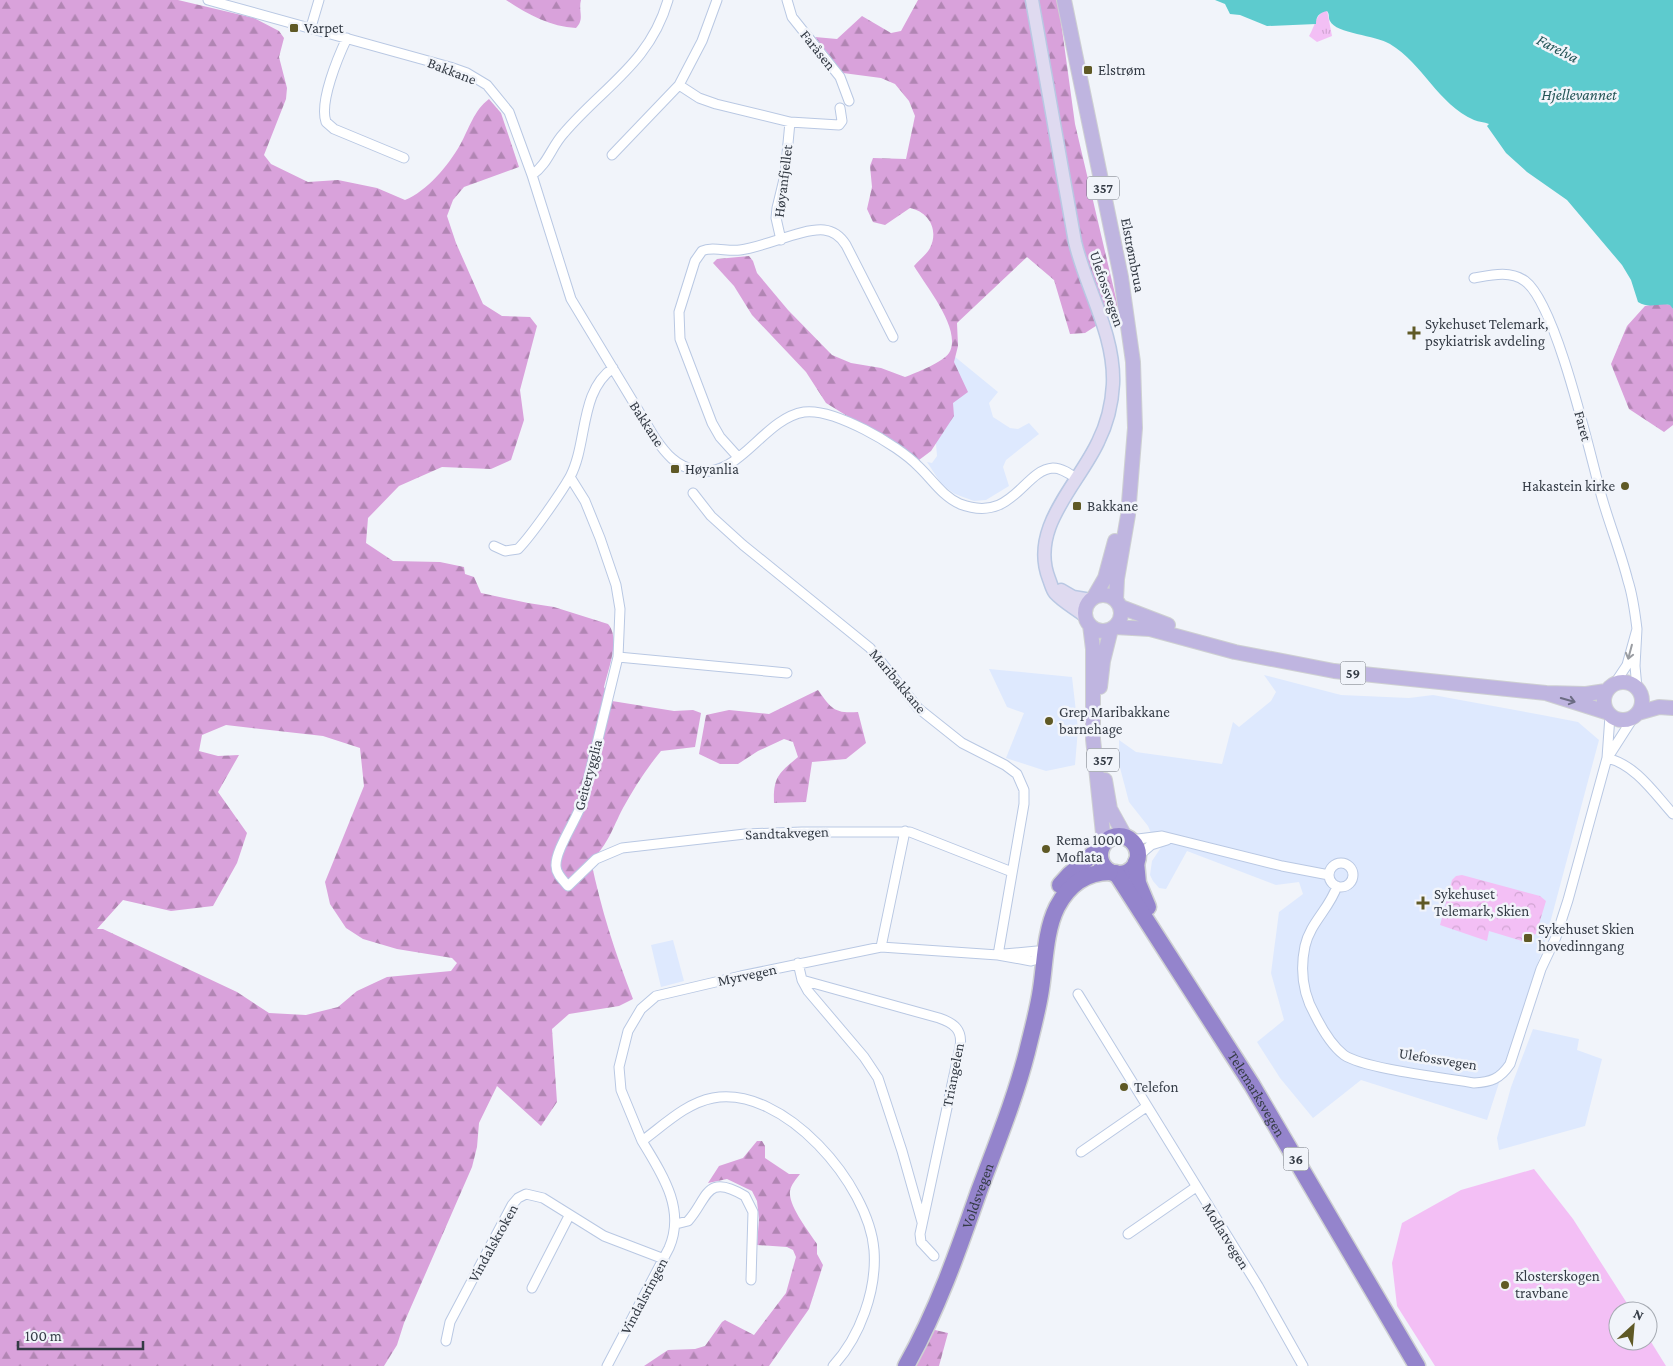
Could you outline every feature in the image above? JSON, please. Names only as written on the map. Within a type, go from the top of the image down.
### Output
[{"type":"highway","points":[[1103,845],[1112,837],[1128,839]]},
{"type":"highway","name":"36","points":[[1128,839],[1136,847],[1137,859]]},
{"type":"highway","name":"36","points":[[1103,845],[1101,862],[1113,872]]},
{"type":"highway","name":"Voldsvegen","points":[[906,1366],[927,1326],[968,1224],[1016,1088],[1033,1020],[1038,1008],[1039,956],[1046,915],[1058,888],[1070,874],[1103,845]]},
{"type":"highway","points":[[1113,872],[1126,872],[1137,859]]},
{"type":"highway","name":"Telemarksvegen","points":[[1137,859],[1141,891],[1170,954]]},
{"type":"highway","name":"Voldsvegen","points":[[1039,956],[1052,921],[1065,895],[1085,876],[1113,872]]},
{"type":"highway","name":"Telemarksvegen","points":[[1113,872],[1170,954],[1277,1126],[1417,1366]]},
{"type":"main road","name":"Elstrømbrua","points":[[1064,0],[1121,277],[1130,336],[1135,405],[1128,515],[1117,579],[1118,604]]},
{"type":"main road","name":"Elstrømbrua","points":[[1092,598],[1106,572],[1129,490]]},
{"type":"main road","points":[[1092,598],[1106,595],[1118,604]]},
{"type":"main road","name":"357","points":[[1092,598],[1086,607],[1093,649],[1093,739],[1103,845]]},
{"type":"main road","name":"357","points":[[1118,604],[1121,616],[1113,628],[1103,660],[1099,717],[1110,809],[1128,839]]},
{"type":"main road","name":"59","points":[[1118,604],[1251,654]]},
{"type":"main road","points":[[1088,620],[1098,630],[1113,628]]},
{"type":"main road","name":"59","points":[[1113,628],[1150,629],[1235,652],[1334,671],[1546,693],[1593,694],[1626,682],[1639,691],[1673,702]]},
{"type":"main road","points":[[1608,714],[1603,702],[1610,687]]},
{"type":"main road","points":[[1635,715],[1641,707],[1639,691]]},
{"type":"main road","name":"59","points":[[1546,693],[1608,714],[1620,720],[1659,707],[1673,708]]},
{"type":"street","name":"Bakkane","points":[[208,0],[311,27],[460,71],[487,85],[509,112],[532,176],[571,299],[655,438],[674,461],[689,469],[707,471],[722,468],[738,457],[779,421],[797,414],[815,412],[841,418],[898,450],[918,465],[947,496],[970,506],[993,506],[1008,500],[1039,474],[1049,469],[1064,470],[1077,479]]},
{"type":"street","points":[[311,27],[319,0]]},
{"type":"street","points":[[532,176],[545,164],[565,132],[642,54],[657,29],[668,0]]},
{"type":"street","points":[[612,155],[679,85],[702,40],[717,0]]},
{"type":"street","name":"Faråsen","points":[[787,0],[792,17],[840,77],[849,102]]},
{"type":"street","name":"Ulefossvegen","points":[[1032,0],[1075,242],[1111,355],[1113,383],[1109,412],[1098,442],[1048,531],[1043,552],[1047,575],[1054,591],[1088,620]]},
{"type":"street","points":[[347,38],[330,86],[325,112],[326,122],[334,129],[404,158]]},
{"type":"street","name":"Høyanfjellet","points":[[679,85],[699,98],[716,104],[790,122],[839,125],[842,121],[840,108]]},
{"type":"street","name":"Høyanfjellet","points":[[781,240],[776,218],[785,175],[790,122]]},
{"type":"street","points":[[738,457],[720,437],[712,423],[680,339],[679,312],[695,261],[702,251],[713,249],[740,250],[818,230],[830,231],[840,236],[846,245],[893,337]]},
{"type":"street","name":"Faret","points":[[1474,278],[1494,274],[1518,277],[1534,289],[1545,312],[1568,372],[1602,497],[1629,582],[1637,629],[1638,648],[1635,666],[1639,691]]},
{"type":"street","points":[[494,546],[504,551],[518,549],[570,477],[595,388],[605,373],[613,368]]},
{"type":"street","name":"Geiterygglia","points":[[568,886],[557,871],[556,861],[582,806],[618,657],[620,628],[619,597],[593,520],[581,493],[570,477]]},
{"type":"street","name":"Maribakkane","points":[[693,493],[712,516],[742,544],[860,638],[918,708],[960,741],[1017,774],[1023,784],[1024,796],[998,956]]},
{"type":"street","points":[[1047,575],[1063,592],[1073,597],[1092,598]]},
{"type":"street","name":"Faret","points":[[1610,687],[1627,665],[1637,629]]},
{"type":"street","points":[[618,657],[787,673]]},
{"type":"street","name":"Ulefossvegen","points":[[1608,714],[1608,758]]},
{"type":"street","name":"Ulefossvegen","points":[[1337,886],[1331,901],[1312,927],[1305,944],[1302,968],[1307,998],[1313,1013],[1332,1043],[1345,1055],[1371,1065],[1474,1083],[1489,1082],[1497,1078],[1510,1064],[1541,969],[1556,937],[1608,758],[1635,715]]},
{"type":"street","points":[[1608,758],[1624,764],[1637,774],[1673,814]]},
{"type":"street","points":[[881,947],[905,831]]},
{"type":"street","name":"Sandtakvegen","points":[[568,886],[596,859],[613,851],[633,846],[744,834],[905,831],[933,840],[1012,872]]},
{"type":"street","points":[[1128,839],[1162,836],[1177,839],[1282,866],[1329,875],[1337,886],[1342,887],[1351,882],[1353,873],[1352,868],[1343,862],[1333,866],[1329,875]]},
{"type":"street","points":[[1137,859],[1151,845],[1177,839]]},
{"type":"street","name":"Myrvegen","points":[[642,1141],[625,1103],[619,1079],[624,1041],[641,1009],[652,998],[663,993],[881,947],[998,956],[1015,951],[1039,956]]},
{"type":"street","name":"Triangelen","points":[[798,964],[802,980],[808,991],[864,1057],[878,1078],[902,1151],[922,1222]]},
{"type":"street","name":"Triangelen","points":[[802,980],[939,1018],[952,1023],[959,1031],[960,1047],[922,1222],[921,1242],[934,1256]]},
{"type":"street","name":"Moflatvegen","points":[[1078,994],[1303,1366]]},
{"type":"street","points":[[642,1141],[691,1106],[715,1097],[733,1097],[759,1104],[785,1118],[811,1139],[838,1168],[853,1191],[866,1218],[872,1240],[874,1262],[868,1299],[862,1318],[850,1343],[833,1366]]},
{"type":"street","points":[[1081,1152],[1146,1107]]},
{"type":"street","name":"Vindalsringen","points":[[607,1366],[664,1259],[676,1224],[672,1197],[642,1141]]},
{"type":"street","points":[[1128,1234],[1196,1187]]},
{"type":"street","points":[[676,1224],[688,1221],[702,1197],[711,1189],[723,1188],[745,1196],[753,1212],[751,1280]]},
{"type":"street","name":"Vindalskroken","points":[[446,1341],[448,1327],[456,1310],[515,1201],[526,1194],[534,1194],[604,1236],[664,1259]]},
{"type":"street","points":[[532,1288],[568,1216]]},
{"type":"shaded area","points":[[954,356],[998,392],[989,403],[993,417],[1010,428],[1018,429],[1029,423],[1039,434],[1006,460],[1003,467],[1009,486],[986,500],[974,501],[955,494],[942,485],[927,462],[932,463],[937,456],[935,432]]},
{"type":"shaded area","name":"Grep Maribakkane barnehage","points":[[989,669],[1072,677],[1078,729],[1075,765],[1046,771],[1006,758],[1024,713],[1007,707]]},
{"type":"shaded area","name":"Sykehuset Telemark, Skien","points":[[1264,675],[1341,695],[1409,698],[1433,695],[1542,715],[1578,722],[1599,740],[1546,938],[1487,1120],[1361,1080],[1313,1118],[1280,1078],[1257,1042],[1284,1020],[1271,973],[1279,912],[1303,894],[1299,882],[1276,885],[1187,851],[1166,889],[1159,888],[1153,881],[1150,875],[1152,861],[1162,846],[1157,847],[1148,826],[1129,802],[1119,764],[1119,740],[1136,752],[1222,764],[1233,722],[1239,727],[1271,701],[1276,692]]},
{"type":"shaded area","points":[[673,940],[684,981],[661,987],[651,945]]},
{"type":"shaded area","points":[[1533,1029],[1579,1039],[1577,1050],[1602,1059],[1585,1126],[1499,1150],[1497,1138],[1511,1087]]},
{"type":"green space","points":[[0,0],[178,0],[254,18],[279,31],[284,38],[279,57],[287,88],[286,99],[264,155],[271,164],[308,182],[338,180],[377,188],[405,200],[421,191],[443,169],[460,145],[484,103],[489,99],[501,113],[519,167],[464,187],[453,200],[447,216],[456,243],[483,304],[502,316],[530,317],[537,326],[520,390],[524,420],[511,460],[491,469],[442,467],[399,486],[368,518],[366,543],[393,561],[440,562],[464,567],[465,574],[474,577],[481,593],[554,607],[608,624],[612,630],[614,646],[604,687],[612,701],[674,711],[693,710],[701,713],[695,747],[661,751],[631,793],[606,842],[591,861],[609,931],[633,999],[619,1006],[569,1014],[552,1029],[557,1102],[541,1126],[497,1086],[479,1123],[477,1147],[472,1167],[404,1323],[397,1345],[384,1366],[0,1366]],"holes":[[[226,725],[323,736],[360,748],[364,786],[325,882],[330,904],[346,928],[363,939],[397,949],[452,958],[457,963],[451,971],[387,977],[357,991],[338,1007],[306,1015],[269,1013],[237,992],[103,929],[97,929],[123,900],[171,911],[213,906],[237,863],[247,833],[218,792],[239,755],[218,756],[199,751],[202,735]]]},
{"type":"green space","points":[[506,0],[581,0],[579,25],[576,28],[548,22],[531,15]]},
{"type":"green space","points":[[918,0],[1058,0],[1075,124],[1119,311],[1085,333],[1070,334],[1054,280],[1027,257],[957,323],[958,346],[954,362],[968,392],[953,403],[954,416],[931,451],[919,460],[826,403],[806,372],[752,315],[734,286],[713,263],[717,259],[749,256],[757,273],[788,310],[832,355],[851,363],[881,368],[905,377],[935,363],[949,353],[952,343],[947,320],[914,266],[925,255],[933,241],[931,223],[922,213],[910,208],[885,225],[873,222],[867,209],[872,187],[870,166],[873,158],[906,159],[915,116],[909,101],[895,84],[881,78],[843,73],[815,37],[837,39],[862,16],[891,33],[901,31]]},
{"type":"green space","points":[[1327,10],[1332,36],[1317,42],[1309,36],[1320,14]]},
{"type":"green space","points":[[1660,303],[1671,305],[1673,309],[1673,425],[1664,432],[1629,409],[1611,364],[1627,326],[1645,306]]},
{"type":"green space","points":[[818,690],[834,709],[843,712],[858,712],[866,743],[846,759],[812,762],[806,802],[774,803],[778,776],[798,757],[793,742],[784,739],[758,751],[738,764],[720,764],[699,754],[706,715],[729,710],[769,714]]},
{"type":"green space","points":[[1462,875],[1540,896],[1546,901],[1536,934],[1526,937],[1522,941],[1489,931],[1487,941],[1440,925],[1452,880],[1456,876]]},
{"type":"green space","points":[[757,1141],[762,1141],[765,1146],[765,1158],[789,1174],[800,1174],[791,1187],[790,1197],[796,1211],[817,1244],[817,1254],[823,1265],[809,1309],[769,1366],[644,1366],[668,1350],[695,1349],[705,1346],[725,1320],[754,1335],[786,1293],[796,1257],[793,1250],[787,1247],[757,1245],[759,1219],[757,1201],[752,1191],[727,1179],[708,1183],[719,1166],[743,1158]]},
{"type":"green space","name":"Klosterskogen travbane","points":[[1534,1169],[1573,1219],[1626,1301],[1608,1301],[1608,1351],[1657,1351],[1666,1366],[1435,1366],[1397,1306],[1392,1263],[1402,1223],[1461,1190]]},
{"type":"green space","points":[[922,1327],[948,1333],[939,1366],[900,1366]]},
{"type":"water","name":"Hjellevannet","points":[[1215,0],[1673,0],[1673,309],[1670,305],[1646,305],[1638,302],[1631,280],[1622,265],[1567,200],[1527,172],[1506,153],[1487,126],[1489,124],[1474,120],[1450,104],[1402,52],[1376,38],[1340,29],[1330,21],[1327,11],[1318,15],[1316,24],[1267,26],[1240,15],[1230,14],[1225,4]]},
{"type":"place","name":"Varpet","points":[[294,28]]},
{"type":"place","name":"Elstrøm","points":[[1088,70]]},
{"type":"place","name":"Sykehuset Telemark, psykiatrisk avdeling","points":[[1414,333]]},
{"type":"place","name":"Høyanlia","points":[[675,469]]},
{"type":"place","name":"Hakastein kirke","points":[[1625,486]]},
{"type":"place","name":"Bakkane","points":[[1077,506]]},
{"type":"place","name":"Grep Maribakkane barnehage","points":[[1049,721]]},
{"type":"place","name":"Rema 1000 Moflata","points":[[1046,849]]},
{"type":"place","name":"Sykehuset Telemark, Skien","points":[[1423,903]]},
{"type":"place","name":"Sykehuset Skien hovedinngang","points":[[1528,938]]},
{"type":"place","name":"Telefon","points":[[1124,1087]]},
{"type":"place","name":"Klosterskogen travbane","points":[[1505,1285]]},
{"type":"water label","name":"Farelva","points":[[1558,48]]}]
